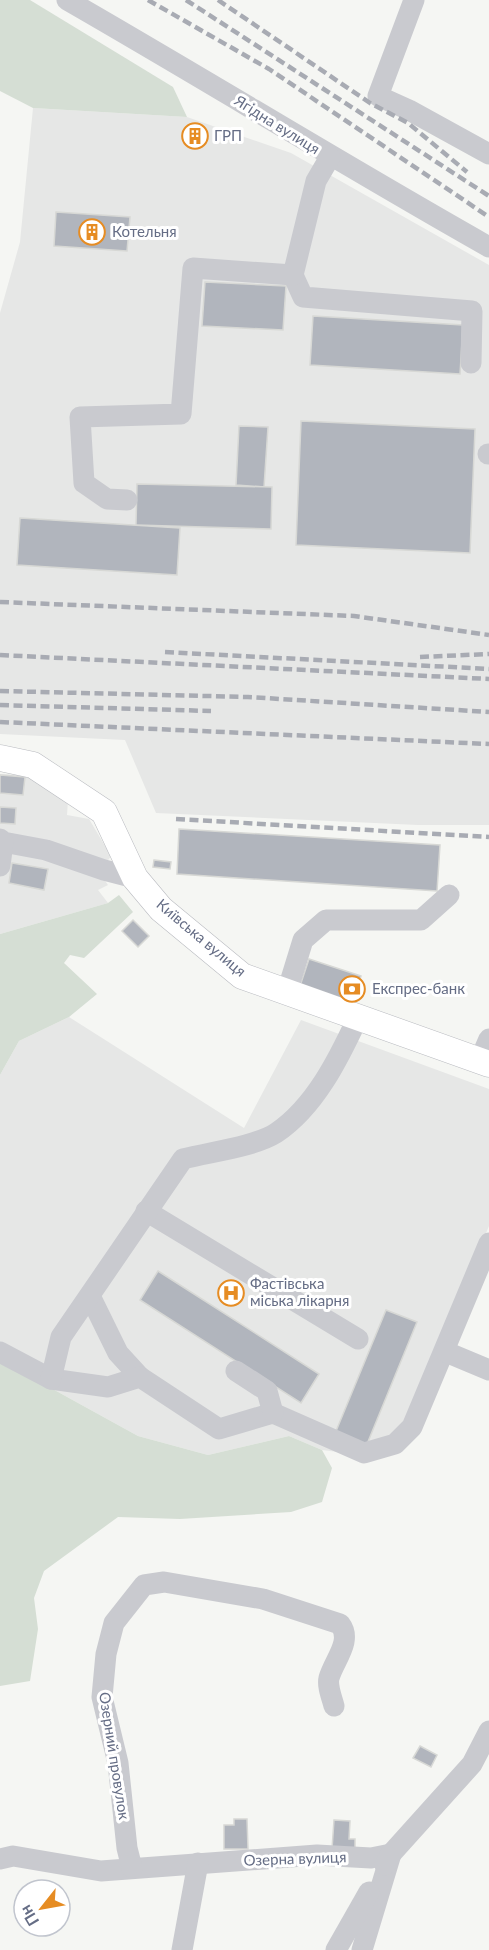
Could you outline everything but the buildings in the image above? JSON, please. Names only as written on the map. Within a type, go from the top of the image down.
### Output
[{"type":"main road","name":"Київська вулиця","points":[[0,758],[33,765],[98,807],[111,826],[135,878],[161,909],[242,976],[358,1017],[486,1054]]},
{"type":"street","name":"Ягідна вулиця","points":[[67,0],[187,69],[330,157],[489,247]]},
{"type":"street","points":[[414,0],[378,96],[409,110],[489,154]]},
{"type":"street","points":[[330,157],[316,181],[293,275],[303,297],[472,311],[471,363]]},
{"type":"street","points":[[127,500],[107,499],[84,483],[80,417],[181,414],[193,268],[293,275]]},
{"type":"street","points":[[0,866],[1,840],[46,850],[135,878]]},
{"type":"street","points":[[287,992],[303,940],[326,920],[421,920],[449,895]]},
{"type":"street","points":[[51,1379],[61,1337],[183,1159],[247,1143],[275,1133],[297,1114],[341,1052],[358,1017]]},
{"type":"street","points":[[146,1211],[358,1339]]},
{"type":"street","points":[[90,1296],[118,1353],[140,1377],[219,1429],[273,1413],[364,1453],[395,1444],[412,1427],[446,1352],[489,1243]]},
{"type":"street","points":[[0,1352],[51,1379],[108,1387],[140,1377]]},
{"type":"street","points":[[446,1352],[489,1370]]},
{"type":"street","points":[[236,1371],[267,1391],[273,1413]]},
{"type":"street","name":"Озерний провулок","points":[[132,1868],[127,1848],[118,1763],[102,1696],[106,1654],[114,1623],[144,1585],[164,1582],[263,1599],[340,1624],[345,1630],[346,1639],[328,1680],[334,1706]]},
{"type":"street","points":[[336,1950],[391,1854],[472,1764],[489,1731]]},
{"type":"street","points":[[362,1950],[391,1854]]},
{"type":"street","name":"Озерна вулиця","points":[[0,1859],[13,1856],[101,1871],[317,1855],[371,1858],[391,1854]]},
{"type":"street","points":[[182,1950],[198,1863]]},
{"type":"shaded area","points":[[0,0],[30,0],[173,87],[187,117],[33,108],[0,91]]},
{"type":"shaded area","points":[[33,108],[187,117],[291,153],[489,265],[489,825],[418,825],[156,813],[125,740],[0,734],[0,313],[20,242]]},
{"type":"shaded area","points":[[0,774],[26,775],[68,800],[67,815],[89,819],[111,856],[104,866],[103,878],[108,885],[98,890],[108,903],[0,934]]},
{"type":"shaded area","points":[[119,895],[133,912],[84,958],[70,955],[64,963],[97,994],[69,1017],[19,1041],[0,1075],[0,934],[108,903]]},
{"type":"shaded area","name":"Фастівська міська лікарня","points":[[69,1017],[244,1128],[301,1020],[489,1089],[489,1226],[396,1451],[361,1455],[322,1450],[289,1436],[208,1455],[138,1436],[0,1360],[0,1075],[19,1041]]},
{"type":"shaded area","points":[[0,1360],[138,1436],[208,1455],[289,1436],[322,1450],[332,1468],[322,1502],[291,1512],[180,1519],[118,1517],[44,1571],[34,1598],[38,1629],[30,1681],[0,1686]]},
{"type":"railway","points":[[148,0],[269,69],[489,217]]},
{"type":"railway","points":[[186,0],[489,196]]},
{"type":"railway","points":[[218,0],[370,103],[408,123],[467,172]]},
{"type":"railway","points":[[0,602],[354,616],[489,635]]},
{"type":"railway","points":[[165,652],[489,669]]},
{"type":"railway","points":[[420,657],[489,654]]},
{"type":"railway","points":[[0,655],[489,679]]},
{"type":"railway","points":[[0,691],[248,697],[489,712]]},
{"type":"railway","points":[[0,705],[211,711]]},
{"type":"railway","points":[[0,722],[489,744]]},
{"type":"railway","points":[[176,819],[489,837]]},
{"type":"place","name":"ГРП","points":[[195,136]]},
{"type":"place","name":"Котельня","points":[[92,232]]},
{"type":"place","name":"Експрес-банк","points":[[352,989]]},
{"type":"place","name":"Фастівська міська лікарня","points":[[231,1293]]}]
